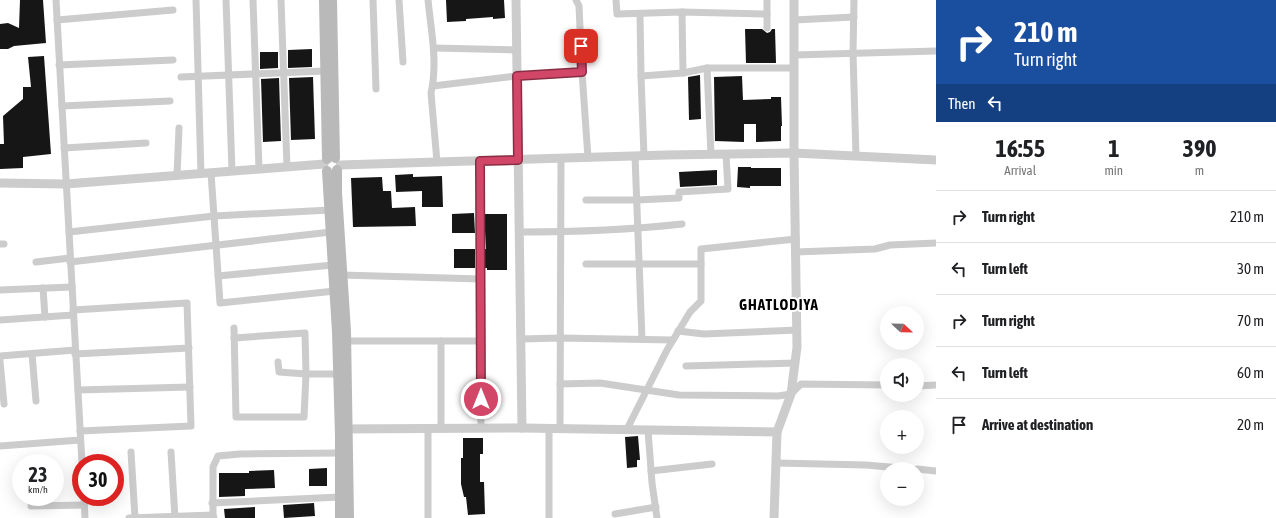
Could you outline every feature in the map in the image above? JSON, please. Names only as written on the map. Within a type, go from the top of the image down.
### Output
[{"type":"main road","points":[[324,0],[325,71],[346,341],[344,429],[340,452],[340,518]]},
{"type":"main road","points":[[332,0],[332,165],[330,210],[338,374],[344,429],[349,518]]},
{"type":"street","points":[[56,0],[81,454]]},
{"type":"street","points":[[196,0],[199,76],[206,173],[214,216],[220,303],[335,291]]},
{"type":"street","points":[[226,0],[232,171]]},
{"type":"street","points":[[253,0],[259,169]]},
{"type":"street","points":[[281,0],[287,167]]},
{"type":"street","points":[[373,0],[376,89]]},
{"type":"street","points":[[399,0],[403,62]]},
{"type":"street","points":[[428,0],[434,48],[433,86],[431,93],[437,162]]},
{"type":"street","points":[[516,0],[522,428]]},
{"type":"street","points":[[576,0],[579,6],[588,158]]},
{"type":"street","points":[[616,0],[617,14],[682,12],[767,14]]},
{"type":"street","points":[[767,0],[767,28]]},
{"type":"street","points":[[774,518],[777,432],[790,394],[797,347],[794,153],[794,0]]},
{"type":"street","points":[[854,0],[853,53],[856,156]]},
{"type":"street","points":[[57,20],[173,10]]},
{"type":"street","points":[[682,12],[683,73]]},
{"type":"street","points":[[640,14],[641,76],[637,200],[642,339]]},
{"type":"street","points":[[794,20],[854,17]]},
{"type":"street","points":[[434,48],[517,50]]},
{"type":"street","points":[[794,55],[936,51]]},
{"type":"street","points":[[59,65],[173,60]]},
{"type":"street","points":[[641,76],[683,73],[707,68],[794,68]]},
{"type":"street","points":[[707,68],[710,154]]},
{"type":"street","points":[[181,77],[325,71]]},
{"type":"street","points":[[433,86],[517,76],[582,72]]},
{"type":"street","points":[[62,106],[170,101]]},
{"type":"street","points":[[177,176],[179,128]]},
{"type":"street","points":[[64,148],[146,143]]},
{"type":"street","points":[[0,183],[66,184],[287,167],[332,165],[710,154],[794,153],[936,160]]},
{"type":"street","points":[[586,200],[679,198],[679,192],[728,189],[726,154]]},
{"type":"street","points":[[560,158],[560,428]]},
{"type":"street","points":[[480,161],[481,428]]},
{"type":"street","points":[[69,232],[214,216],[330,210]]},
{"type":"street","points":[[519,232],[638,229],[682,224]]},
{"type":"street","points":[[36,262],[216,246],[331,232]]},
{"type":"street","points":[[627,429],[673,340],[690,312],[701,301],[701,249],[796,239]]},
{"type":"street","points":[[796,252],[875,249],[890,246],[936,243]]},
{"type":"street","points":[[586,264],[701,264]]},
{"type":"street","points":[[218,276],[333,265]]},
{"type":"street","points":[[342,275],[481,280]]},
{"type":"street","points":[[0,290],[72,287]]},
{"type":"street","points":[[43,288],[45,317]]},
{"type":"street","points":[[0,320],[187,304],[192,426],[80,431]]},
{"type":"street","points":[[234,328],[234,338],[236,417],[304,417],[306,374],[305,333],[234,338]]},
{"type":"street","points":[[678,332],[704,334],[797,330]]},
{"type":"street","points":[[521,339],[560,338],[673,340]]},
{"type":"street","points":[[346,341],[481,341]]},
{"type":"street","points":[[441,341],[441,428]]},
{"type":"street","points":[[0,356],[189,348]]},
{"type":"street","points":[[32,354],[36,401]]},
{"type":"street","points":[[0,361],[4,404]]},
{"type":"street","points":[[278,362],[279,372],[338,374]]},
{"type":"street","points":[[686,366],[795,363]]},
{"type":"street","points":[[560,384],[600,382],[679,395],[778,396],[790,394],[801,384],[880,385]]},
{"type":"street","points":[[924,386],[936,385]]},
{"type":"street","points":[[78,390],[190,387]]},
{"type":"street","points":[[428,428],[428,518]]},
{"type":"street","points":[[549,428],[549,518]]},
{"type":"street","points":[[344,429],[560,428],[777,432]]},
{"type":"street","points":[[648,430],[657,518]]},
{"type":"street","points":[[0,446],[80,440]]},
{"type":"street","points":[[131,452],[135,518]]},
{"type":"street","points":[[171,452],[175,517]]},
{"type":"street","points":[[129,518],[214,516],[212,503],[213,467],[218,456],[240,454],[340,452]]},
{"type":"street","points":[[776,463],[880,466]]},
{"type":"street","points":[[651,470],[712,464]]},
{"type":"street","points":[[924,470],[936,471]]},
{"type":"street","points":[[212,503],[340,497]]},
{"type":"street","points":[[84,506],[85,518]]},
{"type":"street","points":[[615,514],[656,507]]},
{"type":"building","points":[[20,0],[43,0],[46,43],[0,49],[0,24],[8,23],[19,28]]},
{"type":"building","points":[[446,0],[504,0],[505,18],[493,19],[493,17],[447,22]]},
{"type":"building","points":[[745,29],[762,29],[767,33],[772,29],[775,29],[776,63],[746,63]]},
{"type":"building","points":[[312,49],[312,67],[288,68],[288,50]]},
{"type":"building","points":[[260,52],[278,52],[278,68],[260,69]]},
{"type":"building","points":[[44,56],[51,154],[23,157],[23,168],[0,169],[0,144],[4,144],[3,116],[23,99],[23,87],[31,87],[28,57]]},
{"type":"building","points":[[700,75],[701,119],[689,120],[688,77]]},
{"type":"building","points":[[742,76],[743,100],[771,99],[771,97],[781,97],[781,141],[756,142],[756,124],[744,124],[744,142],[715,141],[714,77]]},
{"type":"building","points":[[313,77],[315,139],[291,140],[289,78]]},
{"type":"building","points":[[279,78],[281,141],[263,142],[261,79]]},
{"type":"building","points":[[738,167],[781,168],[781,186],[750,186],[750,188],[737,187]]},
{"type":"building","points":[[717,170],[717,185],[680,187],[679,172]]},
{"type":"building","points":[[413,174],[413,177],[442,176],[443,207],[422,207],[422,191],[396,192],[395,175]]},
{"type":"building","points":[[382,177],[383,191],[391,191],[392,208],[415,207],[416,226],[353,227],[351,178]]},
{"type":"building","points":[[474,213],[475,233],[452,233],[452,214]]},
{"type":"building","points":[[484,214],[507,214],[507,270],[487,270],[487,268],[485,268],[486,249]]},
{"type":"building","points":[[454,249],[475,249],[475,268],[454,268]]},
{"type":"building","points":[[638,436],[640,460],[637,460],[637,467],[627,468],[625,437]]},
{"type":"building","points":[[463,438],[483,438],[483,454],[480,454],[480,482],[484,482],[485,514],[468,515],[466,497],[464,497],[461,484]]},
{"type":"building","points":[[327,468],[327,486],[309,486],[309,469]]},
{"type":"building","points":[[274,470],[275,488],[245,489],[245,496],[219,497],[219,473],[249,473],[249,471]]},
{"type":"building","points":[[314,503],[315,516],[284,518],[283,505]]},
{"type":"building","points":[[255,507],[255,518],[225,518],[224,509]]},
{"type":"district","name":"GHATLODIYA","points":[[779,305]]},
{"type":"route","points":[[481,399],[480,161],[518,160],[517,76],[582,72],[581,46]]}]
